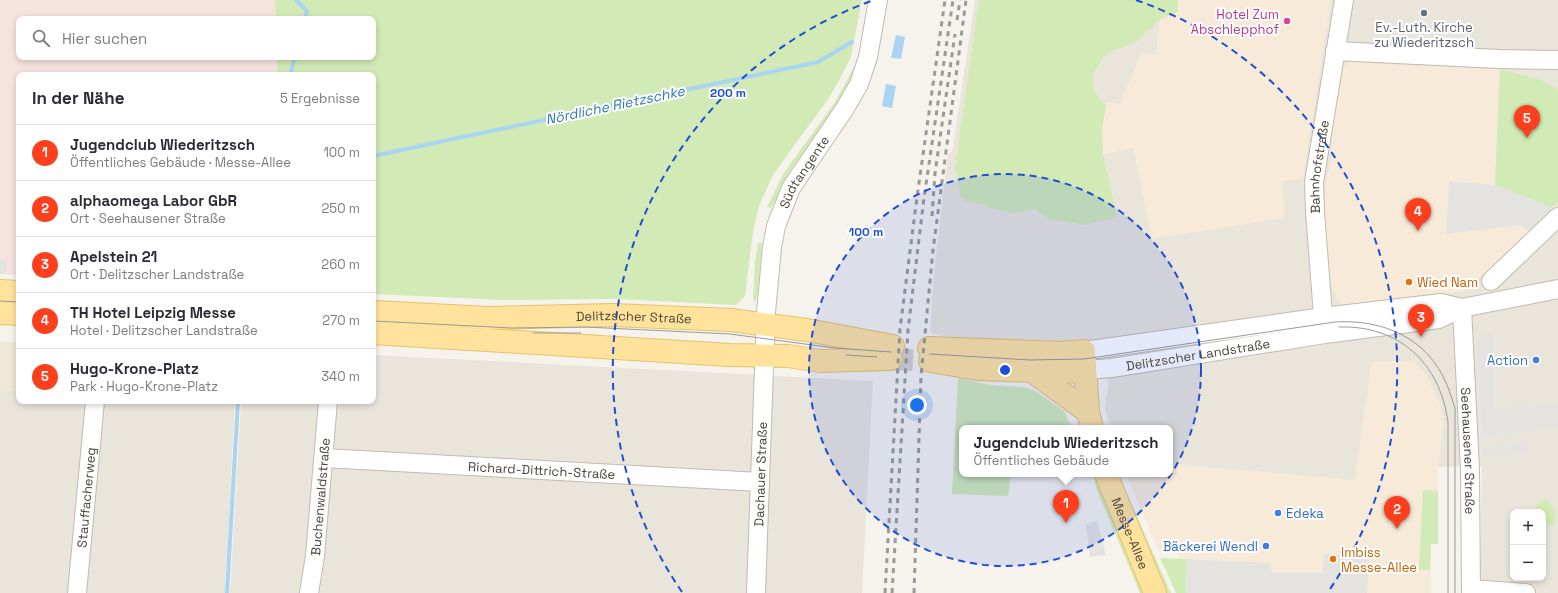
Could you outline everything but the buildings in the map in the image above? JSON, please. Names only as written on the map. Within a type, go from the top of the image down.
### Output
[{"type":"main road","points":[[0,291],[16,292]]},
{"type":"main road","name":"Delitzscher Straße","points":[[376,312],[488,318],[613,315],[731,320],[766,324],[892,352],[821,361],[765,354],[729,355],[376,333]]},
{"type":"main road","points":[[0,313],[16,314]]},
{"type":"main road","name":"Delitzscher Landstraße","points":[[1061,353],[1084,361],[1032,372],[978,369],[930,354],[1061,353]]},
{"type":"main road","points":[[1084,361],[1090,420]]},
{"type":"main road","points":[[1032,372],[1090,420]]},
{"type":"main road","name":"Messe-Allee","points":[[1107,477],[1155,593]]},
{"type":"street","name":"Bahnhofstraße","points":[[1324,326],[1314,182],[1344,0]]},
{"type":"street","name":"Südtangente","points":[[765,354],[772,247],[782,206],[800,174],[852,98],[864,70],[876,8]]},
{"type":"street","points":[[1335,51],[1558,62]]},
{"type":"street","points":[[1491,281],[1558,217]]},
{"type":"street","name":"Delitzscher Landstraße","points":[[1084,361],[1324,326],[1441,303],[1462,308],[1496,303],[1558,289]]},
{"type":"street","name":"Seehausener Straße","points":[[1462,308],[1470,470],[1471,591]]},
{"type":"street","name":"Dachauer Straße","points":[[756,593],[765,354]]},
{"type":"street","name":"Stauffacherweg","points":[[77,593],[95,404]]},
{"type":"street","name":"Buchenwaldstraße","points":[[309,593],[315,556],[328,404]]},
{"type":"street","name":"Richard-Dittrich-Straße","points":[[324,458],[760,482]]},
{"type":"street","points":[[1471,591],[1526,593]]},
{"type":"shaded area","points":[[0,0],[275,0],[276,16],[16,16],[16,60],[277,60],[278,72],[16,72],[16,275],[0,274]]},
{"type":"shaded area","points":[[975,0],[1558,0],[1558,593],[1480,593],[1482,466],[1438,467],[1443,422],[1372,362],[1355,480],[1173,464],[1173,425],[1110,425],[1105,410],[1108,386],[1104,339],[1062,342],[957,339],[933,334],[930,331],[934,273],[948,153],[952,153]]},
{"type":"shaded area","points":[[1178,0],[1331,0],[1303,179],[1282,181],[1285,218],[1152,239],[1133,148],[1103,155],[1102,129],[1106,102],[1120,104],[1141,53],[1156,55],[1160,19],[1178,12]]},
{"type":"shaded area","points":[[1349,62],[1500,69],[1495,185],[1551,207],[1550,212],[1466,291],[1343,305],[1331,286],[1324,242],[1323,217],[1326,181],[1331,160],[1334,96],[1340,69]]},
{"type":"shaded area","points":[[1449,181],[1495,185],[1551,207],[1550,212],[1529,232],[1521,225],[1446,234]]},
{"type":"shaded area","points":[[0,259],[7,260],[6,274],[0,274]]},
{"type":"shaded area","points":[[1483,332],[1493,333],[1493,409],[1558,402],[1558,429],[1482,437],[1478,346]]},
{"type":"shaded area","points":[[0,341],[16,342],[16,391],[0,390]]},
{"type":"shaded area","points":[[376,355],[873,381],[862,593],[230,593],[241,404],[376,404]]},
{"type":"shaded area","points":[[1372,361],[1414,361],[1426,374],[1441,406],[1443,422],[1438,467],[1438,544],[1431,544],[1431,593],[1367,593],[1368,555],[1323,573],[1272,573],[1271,563],[1178,558],[1178,551],[1159,552],[1127,477],[1173,477],[1173,464],[1355,480]]},
{"type":"shaded area","points":[[0,390],[16,391],[16,404],[235,404],[225,593],[0,593]]},
{"type":"shaded area","points":[[1526,443],[1528,453],[1483,458],[1482,448]]},
{"type":"shaded area","points":[[1097,521],[1106,555],[1090,557],[1086,524]]},
{"type":"shaded area","points":[[1324,554],[1369,555],[1367,593],[1186,593],[1187,559],[1271,563],[1272,573],[1323,573]]},
{"type":"green space","points":[[275,0],[862,0],[851,57],[841,77],[827,101],[772,177],[759,206],[753,232],[745,296],[736,305],[615,299],[502,300],[376,294],[376,72],[278,72],[277,60],[376,60],[376,16],[276,16]]},
{"type":"green space","points":[[979,0],[1178,0],[1178,12],[1160,19],[1137,41],[1106,54],[1093,74],[1094,92],[1106,105],[1102,129],[1103,155],[1117,217],[1083,225],[1047,218],[1035,209],[1016,213],[994,209],[975,202],[966,201],[960,196],[955,167]]},
{"type":"green space","points":[[860,56],[852,80],[829,117],[792,168],[771,208],[767,207],[783,174],[835,102]]},
{"type":"green space","points":[[1500,69],[1544,81],[1558,90],[1558,202],[1551,207],[1495,185]]},
{"type":"green space","points":[[758,243],[762,243],[758,293],[755,302],[753,299],[755,262]]},
{"type":"green space","points":[[958,378],[990,385],[1023,387],[1034,390],[1064,411],[1071,425],[959,425],[959,477],[1011,477],[1008,496],[952,494]]},
{"type":"green space","points":[[1094,477],[1098,477],[1147,593],[1140,593],[1096,488]]},
{"type":"green space","points":[[1115,477],[1119,477],[1171,593],[1164,593]]},
{"type":"green space","points":[[1423,490],[1438,491],[1438,544],[1431,544],[1430,570],[1419,570]]},
{"type":"green space","points":[[1544,499],[1553,506],[1556,517],[1554,525],[1546,524],[1546,509],[1535,509],[1536,505]]},
{"type":"green space","points":[[1160,558],[1187,559],[1186,593],[1176,593]]},
{"type":"water","points":[[896,35],[905,37],[901,59],[891,58]]},
{"type":"water","points":[[886,84],[896,86],[892,108],[882,106]]},
{"type":"waterway","name":"Nördliche Rietzschke","points":[[296,0],[307,11],[306,16]]},
{"type":"waterway","name":"Nördliche Rietzschke","points":[[376,155],[818,62],[852,42]]},
{"type":"waterway","name":"Nördliche Rietzschke","points":[[291,72],[294,60]]},
{"type":"waterway","points":[[227,593],[238,404]]},
{"type":"tunnel","points":[[891,359],[930,361]]},
{"type":"tram line","points":[[0,301],[16,302]]},
{"type":"tram line","points":[[376,321],[512,328],[585,327],[730,334],[835,348],[891,352]]},
{"type":"tram line","points":[[930,354],[1030,360],[1084,359],[1335,322],[1353,322],[1387,328],[1416,344],[1428,355],[1439,369],[1447,385],[1455,408],[1455,593]]},
{"type":"tram line","points":[[1339,327],[1361,328],[1380,333],[1398,341],[1413,352],[1426,365],[1436,382],[1443,401],[1448,422],[1448,593]]},
{"type":"tram line","points":[[533,333],[581,333]]},
{"type":"tram line","points":[[846,355],[877,357]]},
{"type":"railway","points":[[885,593],[900,329],[945,0]]},
{"type":"railway","points":[[892,593],[908,330],[924,198],[953,0]]},
{"type":"railway","points":[[957,20],[960,0]]},
{"type":"railway","points":[[914,593],[921,376],[933,250],[966,0]]},
{"type":"railway","points":[[932,216],[935,173],[955,34]]},
{"type":"place","name":"Ev.-Luth. Kirche zu Wiederitzsch","points":[[1424,13]]},
{"type":"place","name":"Hotel Zum Abschlepphof","points":[[1287,21]]},
{"type":"place","name":"Hugo-Krone-Platz","points":[[1527,138]]},
{"type":"place","name":"TH Hotel Leipzig Messe","points":[[1418,231]]},
{"type":"place","name":"Wied Nam","points":[[1409,282]]},
{"type":"place","name":"Apelstein 21","points":[[1421,337]]},
{"type":"place","name":"Action","points":[[1536,360]]},
{"type":"place","name":"Edeka","points":[[1278,513]]},
{"type":"place","name":"Jugendclub Wiederitzsch","points":[[1066,523]]},
{"type":"place","name":"alphaomega Labor GbR","points":[[1397,529]]},
{"type":"place","name":"Bäckerei Wendl","points":[[1266,546]]},
{"type":"place","name":"Imbiss Messe-Allee","points":[[1333,559]]}]
